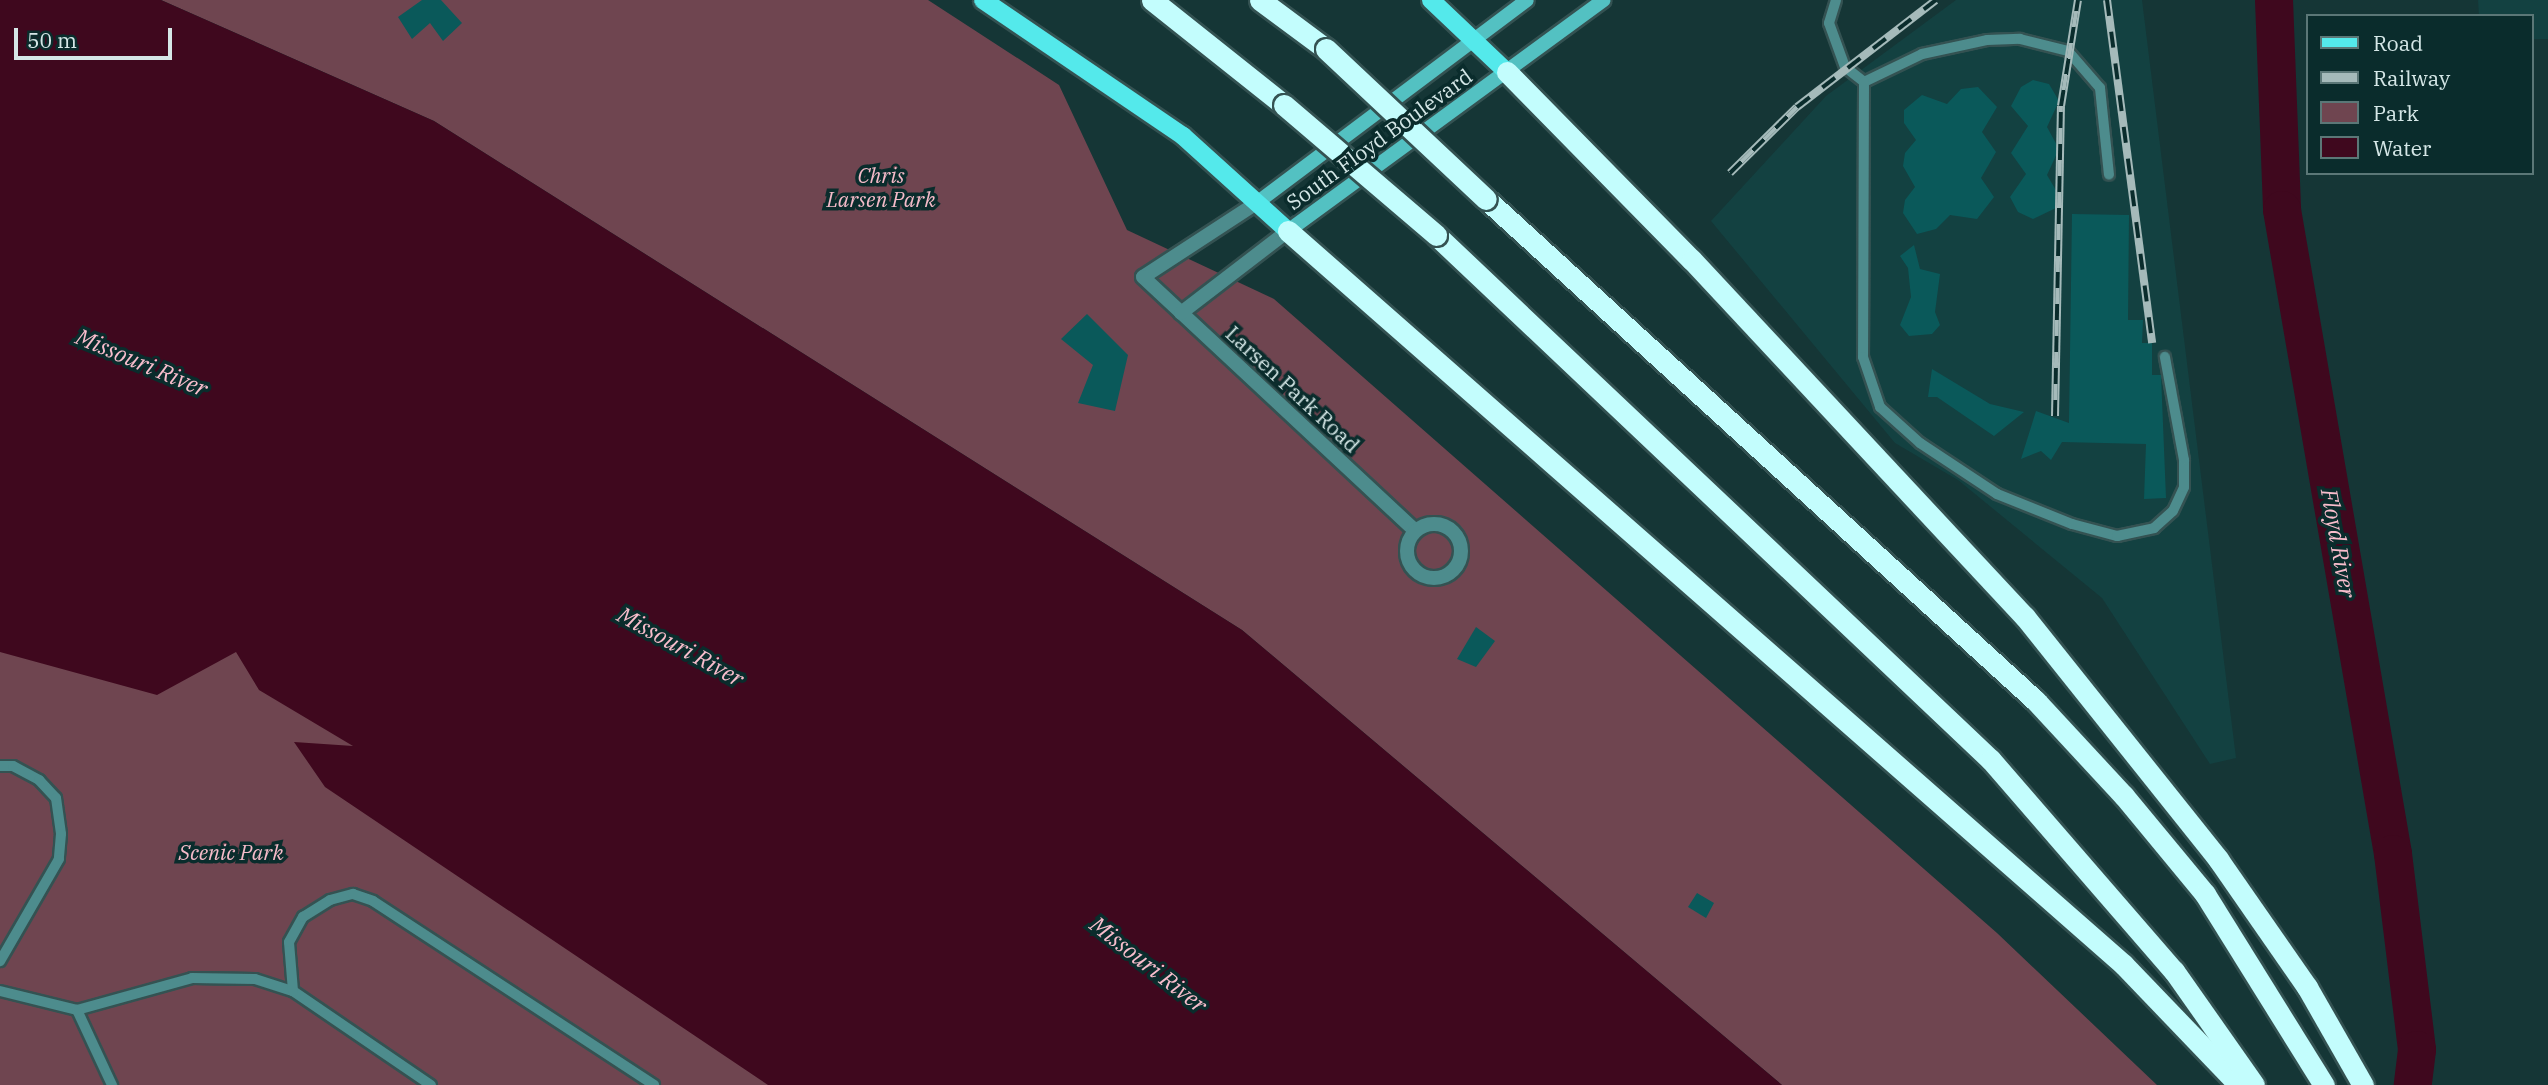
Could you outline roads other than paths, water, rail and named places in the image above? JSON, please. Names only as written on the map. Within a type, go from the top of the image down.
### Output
[{"type":"highway","points":[[1152,0],[1284,105],[1436,235],[1991,760],[2174,971],[2254,1085]]},
{"type":"highway","points":[[1260,0],[1326,49],[1486,199],[2036,701],[2124,796],[2204,894],[2324,1085]]},
{"type":"highway","points":[[1507,72],[1692,260],[2025,617],[2218,859],[2307,987],[2363,1085]]},
{"type":"highway","points":[[1288,231],[2161,1002],[2239,1085]]},
{"type":"main road","points":[[983,0],[1183,136],[1288,231]]},
{"type":"main road","points":[[1431,0],[1507,72]]},
{"type":"main road","name":"South Floyd Boulevard","points":[[1258,202],[1527,0]]},
{"type":"main road","name":"South Floyd Boulevard","points":[[1288,231],[1604,0]]},
{"type":"street","name":"South Floyd Boulevard","points":[[1143,277],[1258,202]]},
{"type":"street","name":"South Floyd Boulevard","points":[[1181,313],[1288,231]]},
{"type":"street","name":"Larsen Park Road","points":[[1143,277],[1415,531]]},
{"type":"lane","points":[[1836,0],[1829,23],[1845,67],[1864,82]]},
{"type":"lane","points":[[1864,82],[1923,54],[1987,40],[2020,39],[2068,51],[2100,88],[2109,175]]},
{"type":"lane","points":[[1864,82],[1863,357],[1880,407],[1920,443],[1997,494],[2072,524],[2117,536],[2154,528],[2173,511],[2183,487],[2184,460],[2165,357]]},
{"type":"lane","points":[[0,766],[13,766],[39,780],[56,798],[61,834],[59,859],[0,961]]},
{"type":"lane","points":[[293,991],[289,942],[303,917],[330,900],[353,894],[373,901],[654,1085]]},
{"type":"lane","points":[[0,991],[77,1010],[192,978],[255,979],[293,991],[431,1085]]},
{"type":"lane","points":[[77,1010],[112,1085]]},
{"type":"water","name":"Missouri River","points":[[0,0],[161,0],[434,121],[1242,630],[1782,1085],[768,1085],[325,787],[294,742],[353,746],[259,690],[236,652],[157,695],[0,652]]},
{"type":"waterway","name":"Floyd River","points":[[2274,0],[2282,210],[2393,854],[2417,1050],[2413,1085]]},
{"type":"railway","points":[[1730,173],[1797,107],[1936,0]]},
{"type":"railway","points":[[2055,416],[2061,106],[2078,0]]},
{"type":"railway","points":[[2107,0],[2152,343]]},
{"type":"park label","name":"Chris Larsen Park","points":[[881,187]]},
{"type":"park label","name":"Scenic Park","points":[[231,852]]}]
